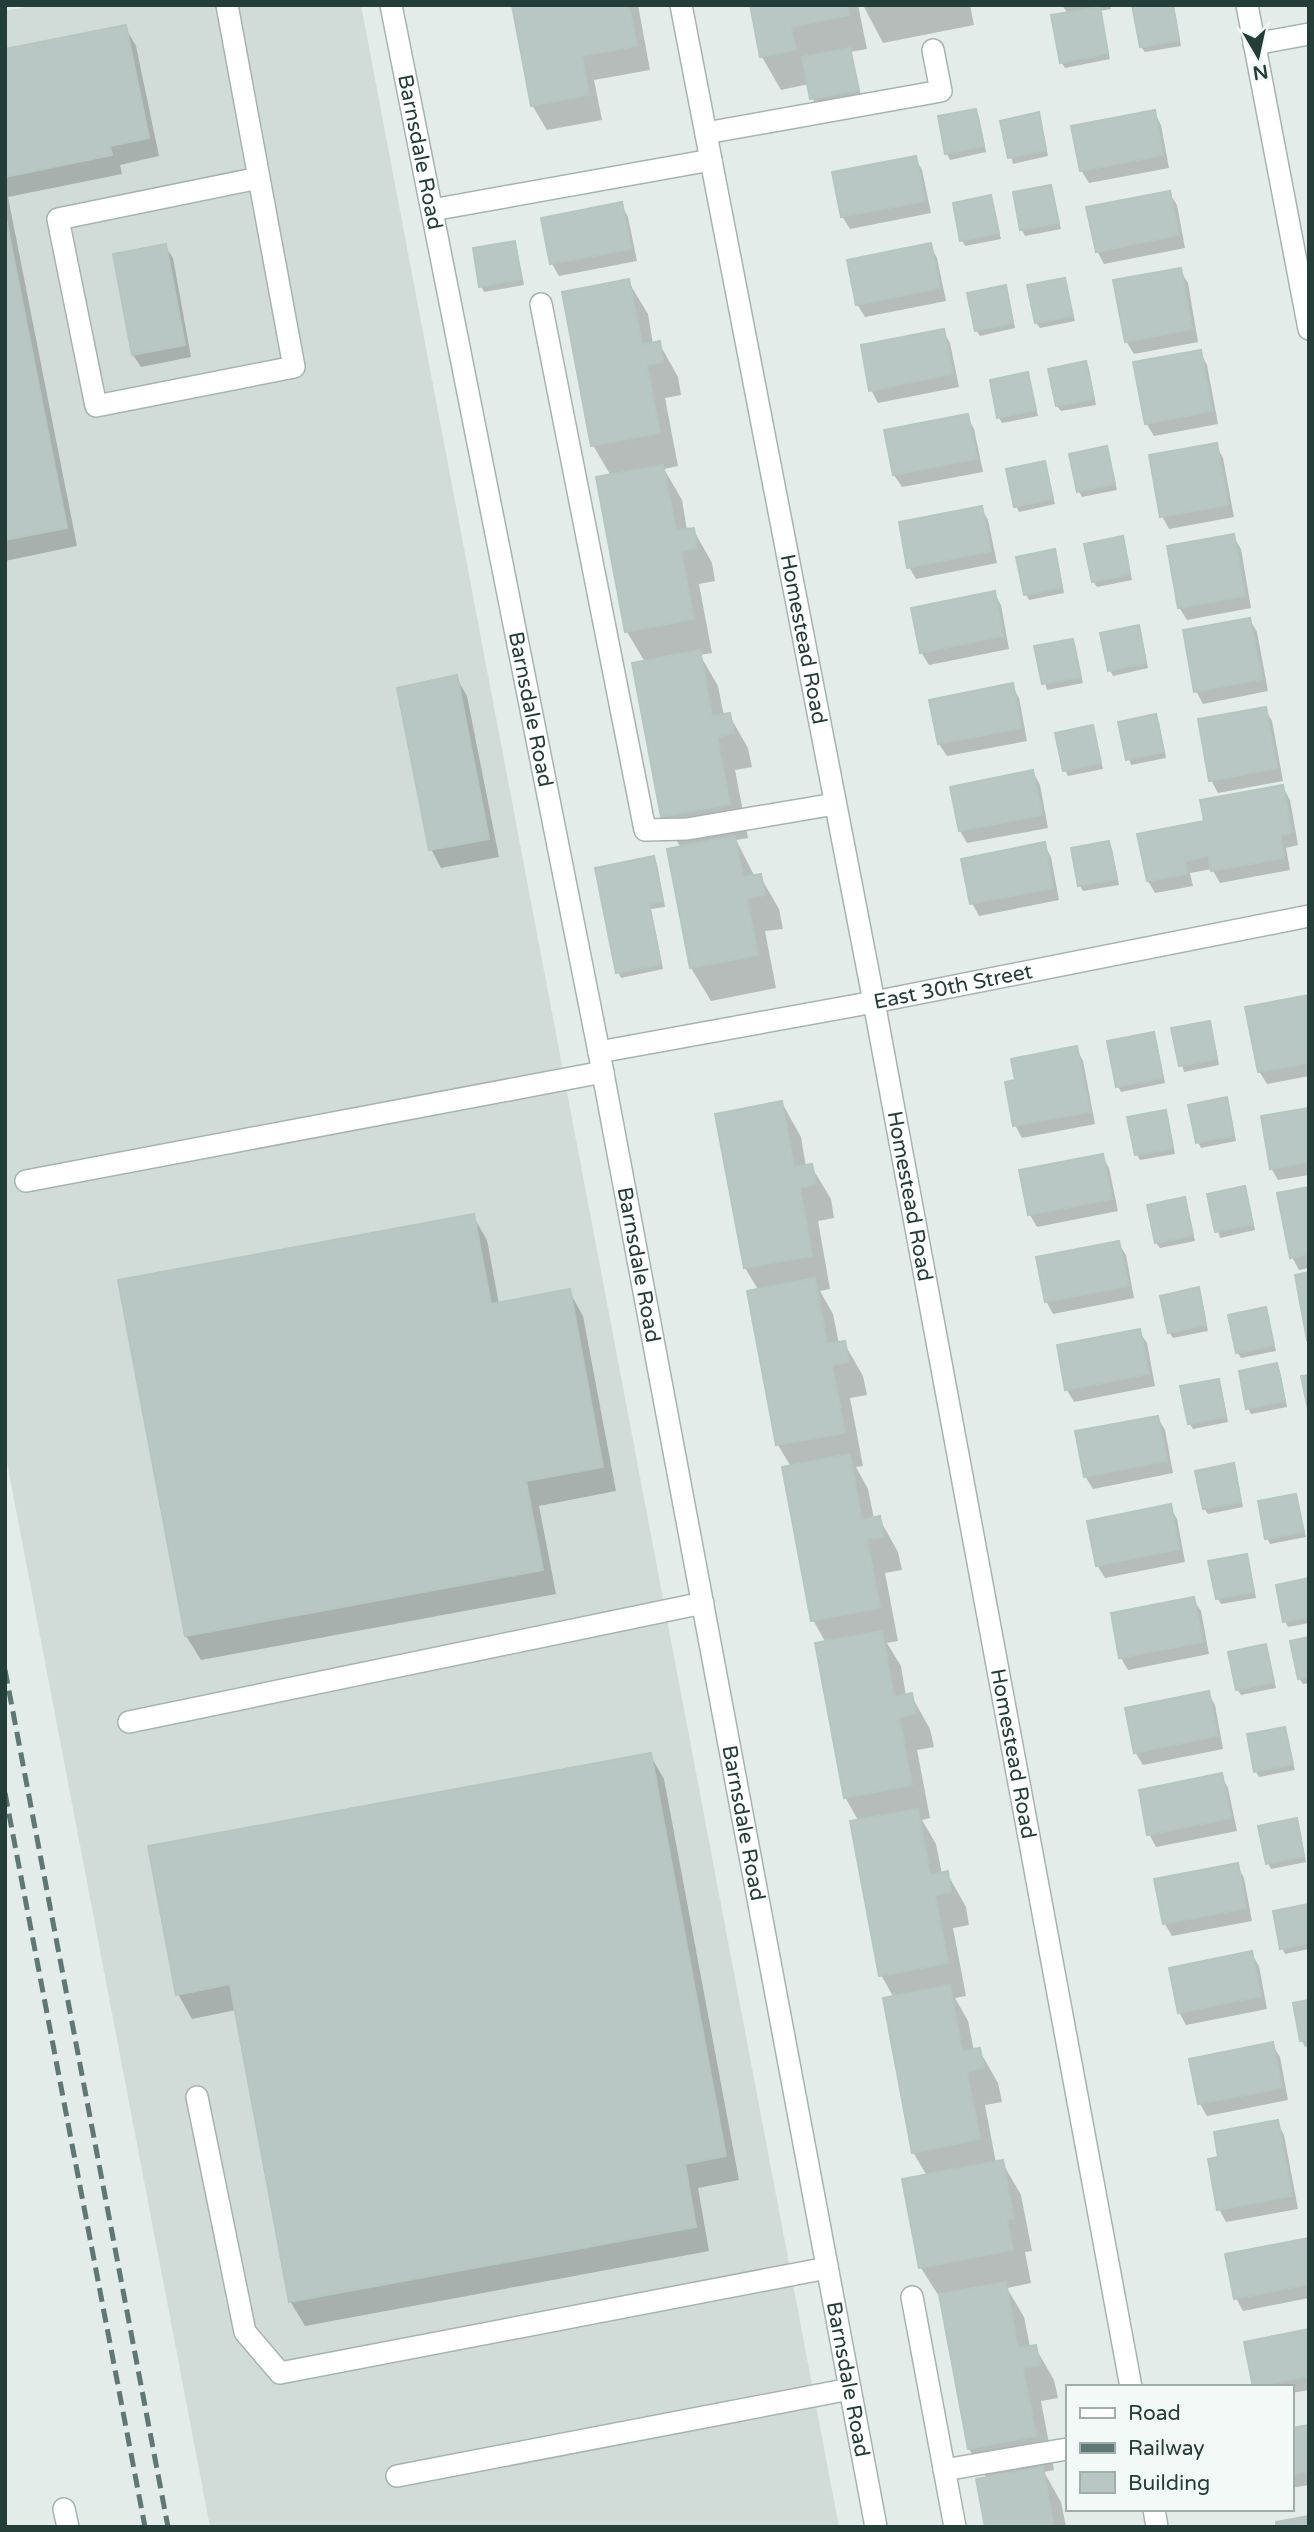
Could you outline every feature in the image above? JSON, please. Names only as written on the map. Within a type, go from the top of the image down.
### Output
[{"type":"street","points":[[228,5],[294,367],[96,406],[58,219],[259,178]]},
{"type":"street","name":"Barnsdale Road","points":[[391,5],[601,1062],[876,2527]]},
{"type":"street","name":"Homestead Road","points":[[681,5],[874,1002],[1131,2385]]},
{"type":"street","points":[[1247,5],[1309,329]]},
{"type":"street","points":[[1254,44],[1309,34]]},
{"type":"street","points":[[706,133],[941,91],[933,50]]},
{"type":"street","points":[[432,210],[711,160]]},
{"type":"street","points":[[541,304],[645,831],[687,829],[835,804]]},
{"type":"street","name":"East 30th Street","points":[[26,1181],[601,1062],[874,1002],[1309,916]]},
{"type":"street","points":[[129,1722],[703,1603]]},
{"type":"street","points":[[197,2096],[245,2332],[280,2373],[828,2268]]},
{"type":"street","points":[[912,2297],[955,2527]]},
{"type":"street","points":[[397,2476],[850,2389]]},
{"type":"street","points":[[944,2470],[1066,2449]]},
{"type":"shaded area","points":[[36,5],[361,5],[839,2527],[210,2527],[5,1452],[5,11]]},
{"type":"building","points":[[512,5],[629,5],[637,46],[582,56],[589,95],[531,106]]},
{"type":"building","points":[[750,5],[847,5],[849,15],[791,27],[796,50],[760,57]]},
{"type":"building","points":[[1132,5],[1173,5],[1179,40],[1140,47]]},
{"type":"building","points":[[1100,7],[1108,53],[1060,63],[1051,15]]},
{"type":"building","points":[[126,25],[149,138],[110,146],[112,155],[5,177],[5,49]]},
{"type":"building","points":[[850,48],[859,90],[810,99],[802,57]]},
{"type":"building","points":[[976,109],[984,146],[945,154],[938,116]]},
{"type":"building","points":[[1155,110],[1163,155],[1080,171],[1071,126]]},
{"type":"building","points":[[1039,112],[1046,150],[1008,158],[1000,121]]},
{"type":"building","points":[[916,156],[925,201],[841,217],[832,172]]},
{"type":"building","points":[[1051,185],[1059,223],[1020,230],[1013,192]]},
{"type":"building","points":[[1170,191],[1179,235],[1096,252],[1086,207]]},
{"type":"building","points":[[991,195],[999,233],[960,241],[953,203]]},
{"type":"building","points":[[622,202],[631,249],[550,264],[541,218]]},
{"type":"building","points":[[5,214],[67,528],[5,540]]},
{"type":"building","points":[[515,241],[521,279],[479,287],[473,248]]},
{"type":"building","points":[[931,243],[940,288],[856,305],[847,260]]},
{"type":"building","points":[[166,244],[185,345],[132,355],[113,254]]},
{"type":"building","points":[[1181,268],[1192,329],[1125,342],[1113,280]]},
{"type":"building","points":[[1065,278],[1073,316],[1035,323],[1027,285]]},
{"type":"building","points":[[629,279],[642,345],[660,341],[663,362],[647,365],[660,433],[591,446],[562,292]]},
{"type":"building","points":[[1006,285],[1013,323],[975,331],[967,293]]},
{"type":"building","points":[[944,329],[953,374],[869,391],[861,345]]},
{"type":"building","points":[[1201,350],[1212,411],[1145,424],[1133,362]]},
{"type":"building","points":[[1086,361],[1094,399],[1056,406],[1048,369]]},
{"type":"building","points":[[1028,372],[1036,410],[997,418],[990,380]]},
{"type":"building","points":[[968,414],[977,459],[893,475],[884,430]]},
{"type":"building","points":[[1217,443],[1228,505],[1160,517],[1149,455]]},
{"type":"building","points":[[1107,446],[1115,484],[1077,492],[1069,454]]},
{"type":"building","points":[[1045,461],[1053,499],[1014,507],[1006,469]]},
{"type":"building","points":[[663,465],[676,530],[694,528],[697,548],[681,551],[694,619],[625,632],[596,477]]},
{"type":"building","points":[[982,506],[991,551],[907,568],[899,522]]},
{"type":"building","points":[[1234,534],[1245,596],[1178,608],[1167,546]]},
{"type":"building","points":[[1123,536],[1130,574],[1092,582],[1084,544]]},
{"type":"building","points":[[1055,549],[1062,587],[1024,595],[1016,557]]},
{"type":"building","points":[[995,591],[1003,636],[920,653],[911,608]]},
{"type":"building","points":[[1250,618],[1262,679],[1194,692],[1183,630]]},
{"type":"building","points":[[1139,625],[1146,663],[1108,671],[1100,633]]},
{"type":"building","points":[[1073,639],[1081,677],[1042,684],[1034,646]]},
{"type":"building","points":[[700,650],[712,716],[730,713],[734,733],[717,737],[730,804],[661,817],[632,663]]},
{"type":"building","points":[[457,675],[489,839],[429,850],[397,688]]},
{"type":"building","points":[[1013,683],[1021,728],[938,744],[929,700]]},
{"type":"building","points":[[1266,707],[1277,768],[1209,781],[1198,719]]},
{"type":"building","points":[[1156,714],[1164,752],[1126,760],[1118,722]]},
{"type":"building","points":[[1093,725],[1101,763],[1063,771],[1055,733]]},
{"type":"building","points":[[1033,770],[1042,815],[959,831],[950,787]]},
{"type":"building","points":[[1283,785],[1292,832],[1280,835],[1284,858],[1211,871],[1208,856],[1185,861],[1187,874],[1147,881],[1137,834],[1204,821],[1200,800]]},
{"type":"building","points":[[735,836],[743,877],[761,874],[765,895],[747,898],[758,955],[690,968],[667,849]]},
{"type":"building","points":[[1109,841],[1117,879],[1078,886],[1071,848]]},
{"type":"building","points":[[1045,842],[1053,888],[970,904],[961,859]]},
{"type":"building","points":[[654,856],[663,901],[649,904],[661,964],[616,973],[595,868]]},
{"type":"building","points":[[1309,995],[1309,1063],[1258,1072],[1245,1007]]},
{"type":"building","points":[[1210,1021],[1217,1059],[1179,1066],[1171,1028]]},
{"type":"building","points":[[1154,1032],[1163,1078],[1116,1087],[1107,1041]]},
{"type":"building","points":[[1077,1046],[1090,1112],[1013,1126],[1005,1082],[1015,1080],[1011,1059]]},
{"type":"building","points":[[1227,1097],[1234,1135],[1196,1143],[1188,1105]]},
{"type":"building","points":[[782,1101],[794,1167],[812,1164],[816,1184],[800,1188],[812,1256],[744,1268],[715,1114]]},
{"type":"building","points":[[1309,1108],[1309,1162],[1270,1169],[1261,1116]]},
{"type":"building","points":[[1166,1110],[1173,1148],[1135,1155],[1127,1117]]},
{"type":"building","points":[[1103,1154],[1112,1199],[1028,1215],[1019,1170]]},
{"type":"building","points":[[1245,1186],[1253,1224],[1215,1232],[1207,1194]]},
{"type":"building","points":[[1309,1187],[1309,1254],[1290,1258],[1277,1193]]},
{"type":"building","points":[[1185,1197],[1193,1235],[1155,1243],[1147,1205]]},
{"type":"building","points":[[474,1214],[491,1304],[570,1289],[603,1467],[526,1481],[543,1570],[185,1636],[118,1280]]},
{"type":"building","points":[[1119,1241],[1129,1286],[1045,1302],[1036,1257]]},
{"type":"building","points":[[1309,1272],[1309,1340],[1307,1340],[1295,1275]]},
{"type":"building","points":[[815,1278],[827,1344],[845,1341],[849,1362],[832,1365],[845,1433],[776,1445],[747,1291]]},
{"type":"building","points":[[1199,1287],[1206,1325],[1168,1333],[1160,1296]]},
{"type":"building","points":[[1266,1307],[1274,1345],[1236,1353],[1228,1315]]},
{"type":"building","points":[[1140,1329],[1149,1374],[1065,1390],[1057,1345]]},
{"type":"building","points":[[1277,1363],[1285,1401],[1246,1409],[1239,1371]]},
{"type":"building","points":[[1309,1375],[1309,1414],[1301,1376]]},
{"type":"building","points":[[1219,1379],[1226,1417],[1188,1424],[1180,1386]]},
{"type":"building","points":[[1158,1416],[1167,1461],[1084,1477],[1075,1431]]},
{"type":"building","points":[[850,1454],[862,1520],[880,1516],[884,1537],[867,1539],[880,1608],[811,1621],[782,1467]]},
{"type":"building","points":[[1234,1463],[1241,1502],[1203,1509],[1195,1471]]},
{"type":"building","points":[[1296,1494],[1304,1532],[1265,1539],[1258,1501]]},
{"type":"building","points":[[1171,1504],[1179,1549],[1096,1566],[1087,1521]]},
{"type":"building","points":[[1247,1554],[1254,1592],[1216,1599],[1208,1561]]},
{"type":"building","points":[[1309,1578],[1309,1617],[1283,1622],[1276,1585]]},
{"type":"building","points":[[1194,1597],[1203,1642],[1119,1658],[1111,1613]]},
{"type":"building","points":[[882,1631],[894,1697],[912,1693],[916,1714],[899,1717],[912,1785],[844,1798],[815,1643]]},
{"type":"building","points":[[1309,1637],[1309,1676],[1298,1679],[1290,1641]]},
{"type":"building","points":[[1266,1644],[1274,1682],[1236,1690],[1228,1652]]},
{"type":"building","points":[[1209,1691],[1217,1736],[1134,1753],[1125,1708]]},
{"type":"building","points":[[1285,1727],[1293,1764],[1254,1772],[1247,1734]]},
{"type":"building","points":[[651,1753],[726,2156],[685,2164],[696,2227],[289,2302],[230,1984],[176,1995],[148,1846]]},
{"type":"building","points":[[1222,1773],[1231,1818],[1147,1835],[1139,1790]]},
{"type":"building","points":[[918,1809],[930,1875],[948,1871],[951,1892],[935,1895],[948,1963],[879,1976],[850,1821]]},
{"type":"building","points":[[1297,1818],[1304,1856],[1266,1864],[1258,1826]]},
{"type":"building","points":[[1238,1863],[1246,1908],[1163,1924],[1154,1879]]},
{"type":"building","points":[[1309,1904],[1309,1943],[1280,1949],[1273,1911]]},
{"type":"building","points":[[1252,1951],[1261,1996],[1178,2013],[1169,1968]]},
{"type":"building","points":[[950,1985],[962,2051],[980,2048],[984,2068],[967,2072],[980,2139],[912,2153],[883,1998]]},
{"type":"building","points":[[1309,2000],[1309,2040],[1300,2041],[1293,2003]]},
{"type":"building","points":[[1273,2042],[1282,2088],[1198,2104],[1189,2059]]},
{"type":"building","points":[[1278,2120],[1292,2196],[1217,2210],[1208,2159],[1218,2157],[1214,2132]]},
{"type":"building","points":[[1003,2160],[1014,2218],[1007,2219],[1013,2250],[919,2268],[902,2179]]},
{"type":"building","points":[[1309,2238],[1309,2284],[1234,2299],[1225,2254]]},
{"type":"building","points":[[1006,2282],[1018,2348],[1036,2345],[1040,2365],[1023,2368],[1036,2436],[968,2449],[939,2294]]},
{"type":"building","points":[[1309,2329],[1309,2376],[1253,2385],[1244,2342]]},
{"type":"building","points":[[1309,2425],[1309,2471],[1293,2475],[1293,2428]]},
{"type":"building","points":[[1043,2467],[1054,2527],[985,2527],[976,2479]]},
{"type":"building","points":[[1309,2516],[1309,2527],[1276,2527],[1276,2522]]},
{"type":"railway","points":[[5,1670],[168,2527]]},
{"type":"railway","points":[[5,1793],[145,2527]]}]
